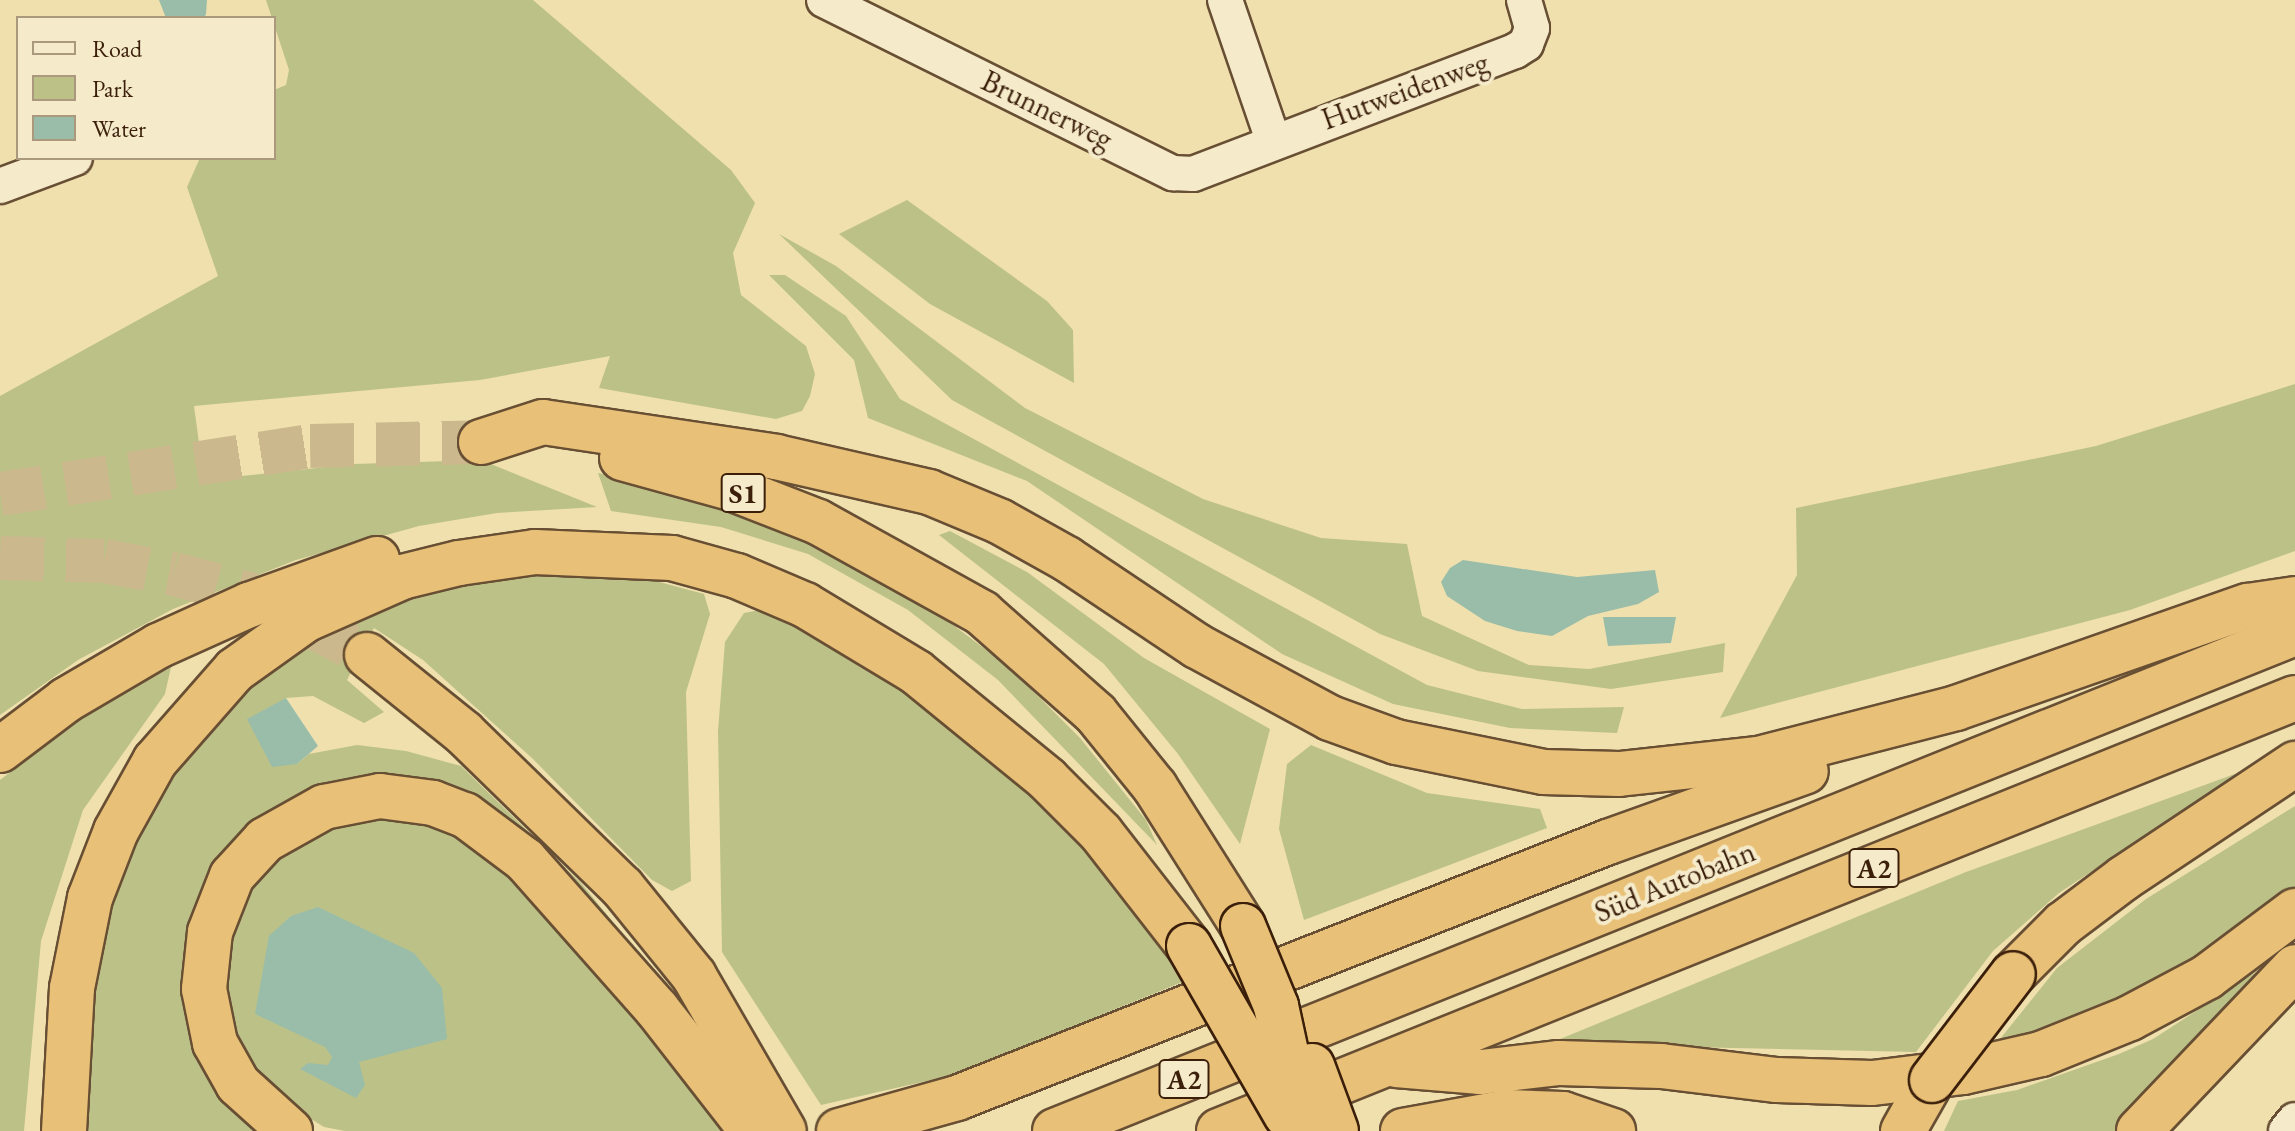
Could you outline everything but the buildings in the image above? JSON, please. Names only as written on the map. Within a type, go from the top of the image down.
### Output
[{"type":"highway","name":"S1","points":[[1303,1131],[1276,1006],[1243,926],[1155,787],[1096,714],[982,613],[818,522],[731,488],[641,461],[481,442],[543,422],[856,471],[929,492],[999,521],[1067,559],[1210,654],[1330,718],[1470,761],[1543,772],[1687,770],[1758,759],[1956,708]]},
{"type":"highway","points":[[0,750],[66,700],[158,646],[277,594],[392,554],[457,542],[494,558]]},
{"type":"highway","points":[[64,1131],[72,988],[90,898],[132,798],[180,727],[235,670],[305,620],[402,577],[494,558],[608,552],[672,558],[737,576],[805,605],[916,672],[1047,779],[1101,833],[1189,946],[1295,1131]]},
{"type":"highway","points":[[839,1131],[957,1098],[1608,842],[1829,763],[1956,708],[2248,606],[2295,599]]},
{"type":"highway","name":"Süd Autobahn","points":[[1055,1131],[2295,633]]},
{"type":"highway","points":[[367,655],[464,733],[582,843],[694,976],[773,1116]]},
{"type":"highway","name":"Süd Autobahn","points":[[1219,1131],[2295,698]]},
{"type":"highway","points":[[1903,1131],[1932,1080],[2013,974],[2063,924],[2124,878],[2295,764]]},
{"type":"highway","points":[[290,1131],[238,1084],[215,1043],[204,989],[210,932],[232,876],[265,840],[324,807],[380,796],[449,809],[509,845],[657,1009],[773,1116]]},
{"type":"highway","points":[[1386,1064],[1481,1072],[1559,1063],[1661,1066],[1777,1080],[1872,1083],[1963,1072],[2041,1054],[2130,1018],[2207,977],[2295,911]]},
{"type":"highway","points":[[2139,1131],[2295,967]]},
{"type":"highway","points":[[1276,1006],[1302,1037],[1336,1131]]},
{"type":"highway","points":[[1920,1131],[1930,1107],[1932,1080]]},
{"type":"highway","points":[[1403,1131],[1508,1112],[1563,1114],[1613,1131]]},
{"type":"street","name":"Brunnerweg","points":[[824,0],[1173,173],[1193,174],[1273,140]]},
{"type":"street","points":[[1225,0],[1273,140]]},
{"type":"street","name":"Hutweidenweg","points":[[1273,140],[1515,51],[1531,35],[1524,0]]},
{"type":"street","points":[[0,186],[70,160]]},
{"type":"street","points":[[2286,1131],[2295,1120]]},
{"type":"green space","points":[[266,0],[533,0],[731,170],[755,203],[733,253],[741,295],[806,346],[815,374],[810,396],[802,411],[776,419],[599,388],[610,356],[480,380],[194,406],[204,480],[354,464],[481,460],[597,507],[497,513],[419,526],[296,560],[173,609],[78,660],[0,715],[0,396],[218,276],[187,187],[199,160],[276,160],[276,89],[286,85],[289,70],[276,30],[276,16],[271,16]]},
{"type":"green space","points":[[907,200],[1047,301],[1073,330],[1074,383],[930,304],[839,234]]},
{"type":"green space","points":[[779,234],[836,266],[1025,408],[1203,499],[1321,538],[1407,544],[1422,616],[1529,665],[1589,669],[1725,643],[1723,672],[1611,689],[1478,671],[1380,634],[952,400]]},
{"type":"green space","points":[[769,275],[785,275],[846,316],[900,399],[1427,685],[1522,709],[1624,707],[1617,733],[1510,728],[1393,704],[1282,654],[1027,481],[868,418],[854,360]]},
{"type":"green space","points":[[2295,384],[2295,551],[2130,610],[1720,718],[1797,575],[1796,508],[2096,446]]},
{"type":"green space","points":[[598,473],[687,492],[807,539],[924,603],[1010,668],[1080,738],[1146,820],[1157,845],[998,680],[908,610],[808,554],[721,527],[611,511]]},
{"type":"green space","points":[[950,531],[1027,572],[1144,658],[1270,729],[1240,844],[1178,754],[1104,664],[939,535]]},
{"type":"green space","points":[[626,573],[704,594],[710,614],[686,692],[691,881],[672,891],[652,880],[532,758],[423,660],[374,628],[347,680],[384,712],[364,723],[313,696],[286,698],[297,764],[309,754],[357,745],[406,751],[461,766],[581,883],[663,983],[659,986],[510,827],[300,802],[189,962],[260,1131],[78,1131],[99,938],[120,864],[189,743],[288,650],[379,604],[451,582],[525,574]]},
{"type":"green space","points":[[766,609],[838,644],[949,716],[1047,805],[1124,892],[1185,981],[953,1075],[821,1105],[722,952],[718,731],[725,642],[744,613]]},
{"type":"green space","points":[[171,667],[165,694],[83,810],[41,941],[24,1131],[0,1131],[0,780],[100,704]]},
{"type":"green space","points":[[1311,745],[1427,793],[1540,809],[1547,828],[1304,920],[1279,829],[1287,764]]},
{"type":"green space","points":[[2243,771],[2059,893],[1993,951],[1916,1052],[1548,1044],[1966,872]]},
{"type":"green space","points":[[2295,806],[2295,890],[2141,996],[1992,1049],[2057,968],[2146,899]]},
{"type":"green space","points":[[387,814],[434,823],[479,845],[517,879],[591,958],[723,1131],[345,1131],[324,1127],[282,1101],[254,1069],[233,1026],[224,975],[231,927],[251,887],[274,858],[344,818]]},
{"type":"green space","points":[[2267,965],[2277,966],[2115,1131],[1944,1131],[1958,1101],[2017,1090],[2119,1054],[2153,1039]]},
{"type":"water","points":[[159,0],[207,0],[205,16],[165,16]]},
{"type":"water","points":[[1463,560],[1577,577],[1655,570],[1659,592],[1638,604],[1588,616],[1552,636],[1517,631],[1485,621],[1447,596],[1441,582],[1450,568]]},
{"type":"water","points":[[1603,617],[1676,617],[1671,643],[1608,646]]},
{"type":"water","points":[[286,698],[318,746],[297,764],[272,767],[247,719]]},
{"type":"water","points":[[318,907],[414,953],[442,988],[447,1039],[359,1062],[365,1085],[356,1098],[300,1069],[308,1063],[328,1065],[332,1057],[325,1047],[255,1014],[269,936],[291,916]]},
{"type":"tunnel","points":[[0,494],[310,446],[481,442]]},
{"type":"tunnel","points":[[0,558],[104,561],[174,574],[252,595],[367,655]]}]
